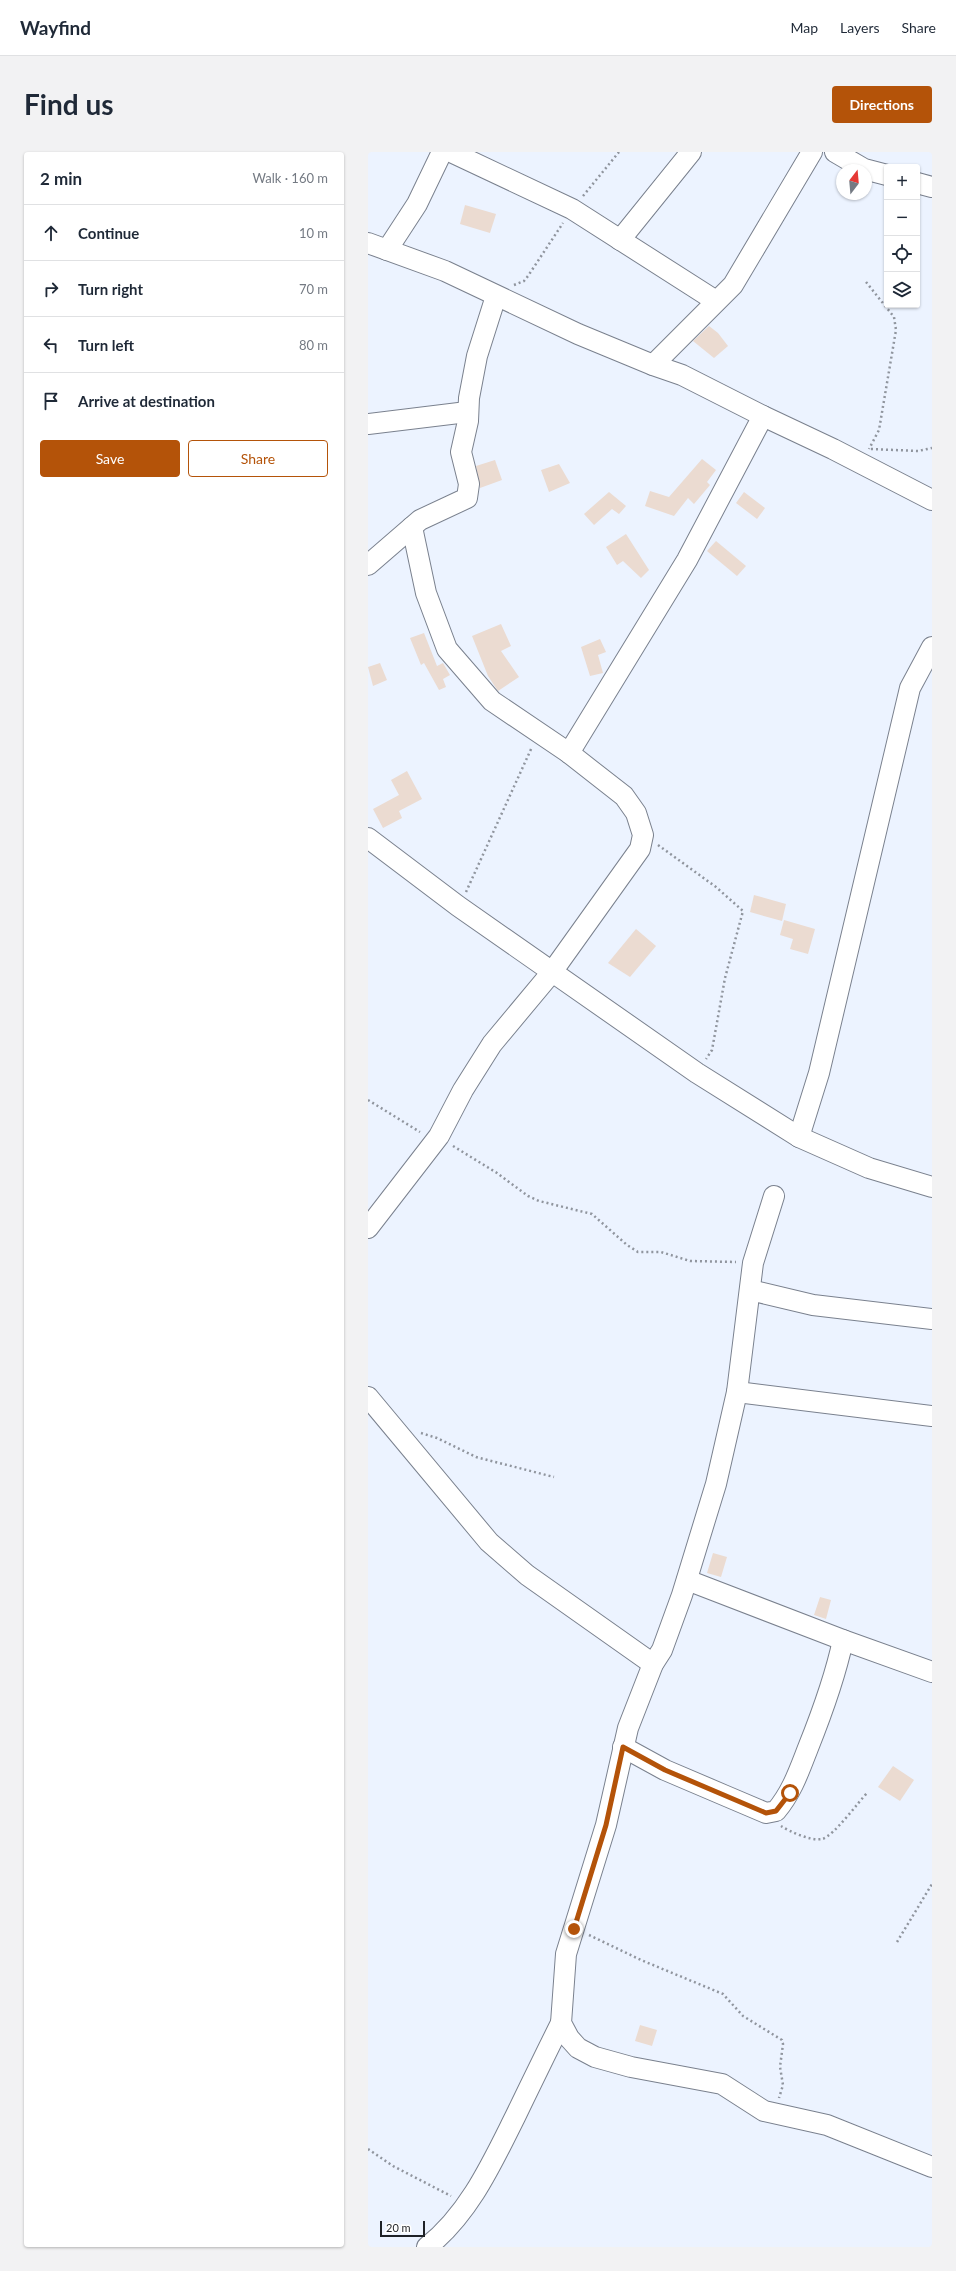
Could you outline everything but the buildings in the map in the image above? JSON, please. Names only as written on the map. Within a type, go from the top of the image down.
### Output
[{"type":"street","points":[[387,250],[417,204],[442,152]]},
{"type":"street","points":[[451,152],[572,209],[716,301]]},
{"type":"street","points":[[620,240],[691,152]]},
{"type":"street","points":[[653,365],[732,285],[812,152]]},
{"type":"street","points":[[835,152],[864,169],[884,174]]},
{"type":"street","points":[[920,184],[932,187]]},
{"type":"street","points":[[368,243],[445,271],[500,298],[653,365],[682,375],[763,416],[833,448],[932,500]]},
{"type":"street","points":[[368,565],[420,520],[467,498],[469,494],[469,484],[461,459],[461,452],[468,421],[467,412],[476,356],[500,298]]},
{"type":"street","points":[[368,424],[467,412]]},
{"type":"street","points":[[569,753],[687,560],[763,416]]},
{"type":"street","points":[[368,1228],[439,1136],[463,1090],[492,1044],[552,972],[640,849],[643,835],[636,813],[624,796],[569,753],[492,701],[447,649],[426,593],[412,527]]},
{"type":"street","points":[[799,1137],[819,1073],[910,688],[932,647]]},
{"type":"street","points":[[368,838],[458,906],[697,1073],[799,1137],[869,1168],[931,1185]]},
{"type":"street","points":[[427,2247],[461,2213],[475,2192],[497,2154],[561,2023],[566,1954],[606,1825],[628,1728],[653,1664],[662,1650],[716,1484],[737,1392],[753,1264],[774,1196]]},
{"type":"street","points":[[750,1290],[813,1305],[932,1319]]},
{"type":"street","points":[[737,1392],[932,1416]]},
{"type":"street","points":[[368,1396],[489,1542],[527,1575],[653,1664]]},
{"type":"street","points":[[686,1580],[843,1640],[932,1672]]},
{"type":"street","points":[[623,1747],[665,1770],[739,1802],[766,1813],[776,1811],[790,1793],[822,1712],[843,1640]]},
{"type":"street","points":[[561,2023],[569,2038],[578,2048],[595,2057],[631,2067],[722,2084],[753,2105],[772,2113],[827,2125],[932,2167]]},
{"type":"path","points":[[500,298],[514,285],[524,281],[572,209],[619,152]]},
{"type":"path","points":[[866,282],[894,317],[896,330],[879,430],[869,449]]},
{"type":"path","points":[[862,449],[918,451],[932,448]]},
{"type":"path","points":[[458,906],[472,881],[538,732]]},
{"type":"path","points":[[643,835],[716,887],[743,911],[725,978],[712,1050],[697,1073]]},
{"type":"path","points":[[368,1100],[418,1132],[428,1136],[439,1136],[498,1173],[528,1196],[539,1201],[592,1214],[627,1246],[638,1252],[661,1252],[690,1261],[753,1264]]},
{"type":"path","points":[[392,1424],[437,1438],[476,1457],[554,1477]]},
{"type":"path","points":[[778,1825],[816,1839],[824,1839],[868,1792]]},
{"type":"path","points":[[897,1942],[932,1884]]},
{"type":"path","points":[[574,1929],[605,1941],[641,1960],[696,1984],[723,1994],[743,2016],[783,2041],[780,2067],[783,2085],[779,2100],[772,2113]]},
{"type":"path","points":[[368,2149],[392,2166],[448,2195],[456,2197]]},
{"type":"route","points":[[574,1929],[606,1825],[623,1747],[640,1758],[665,1770],[766,1813],[776,1811],[790,1793]]}]
